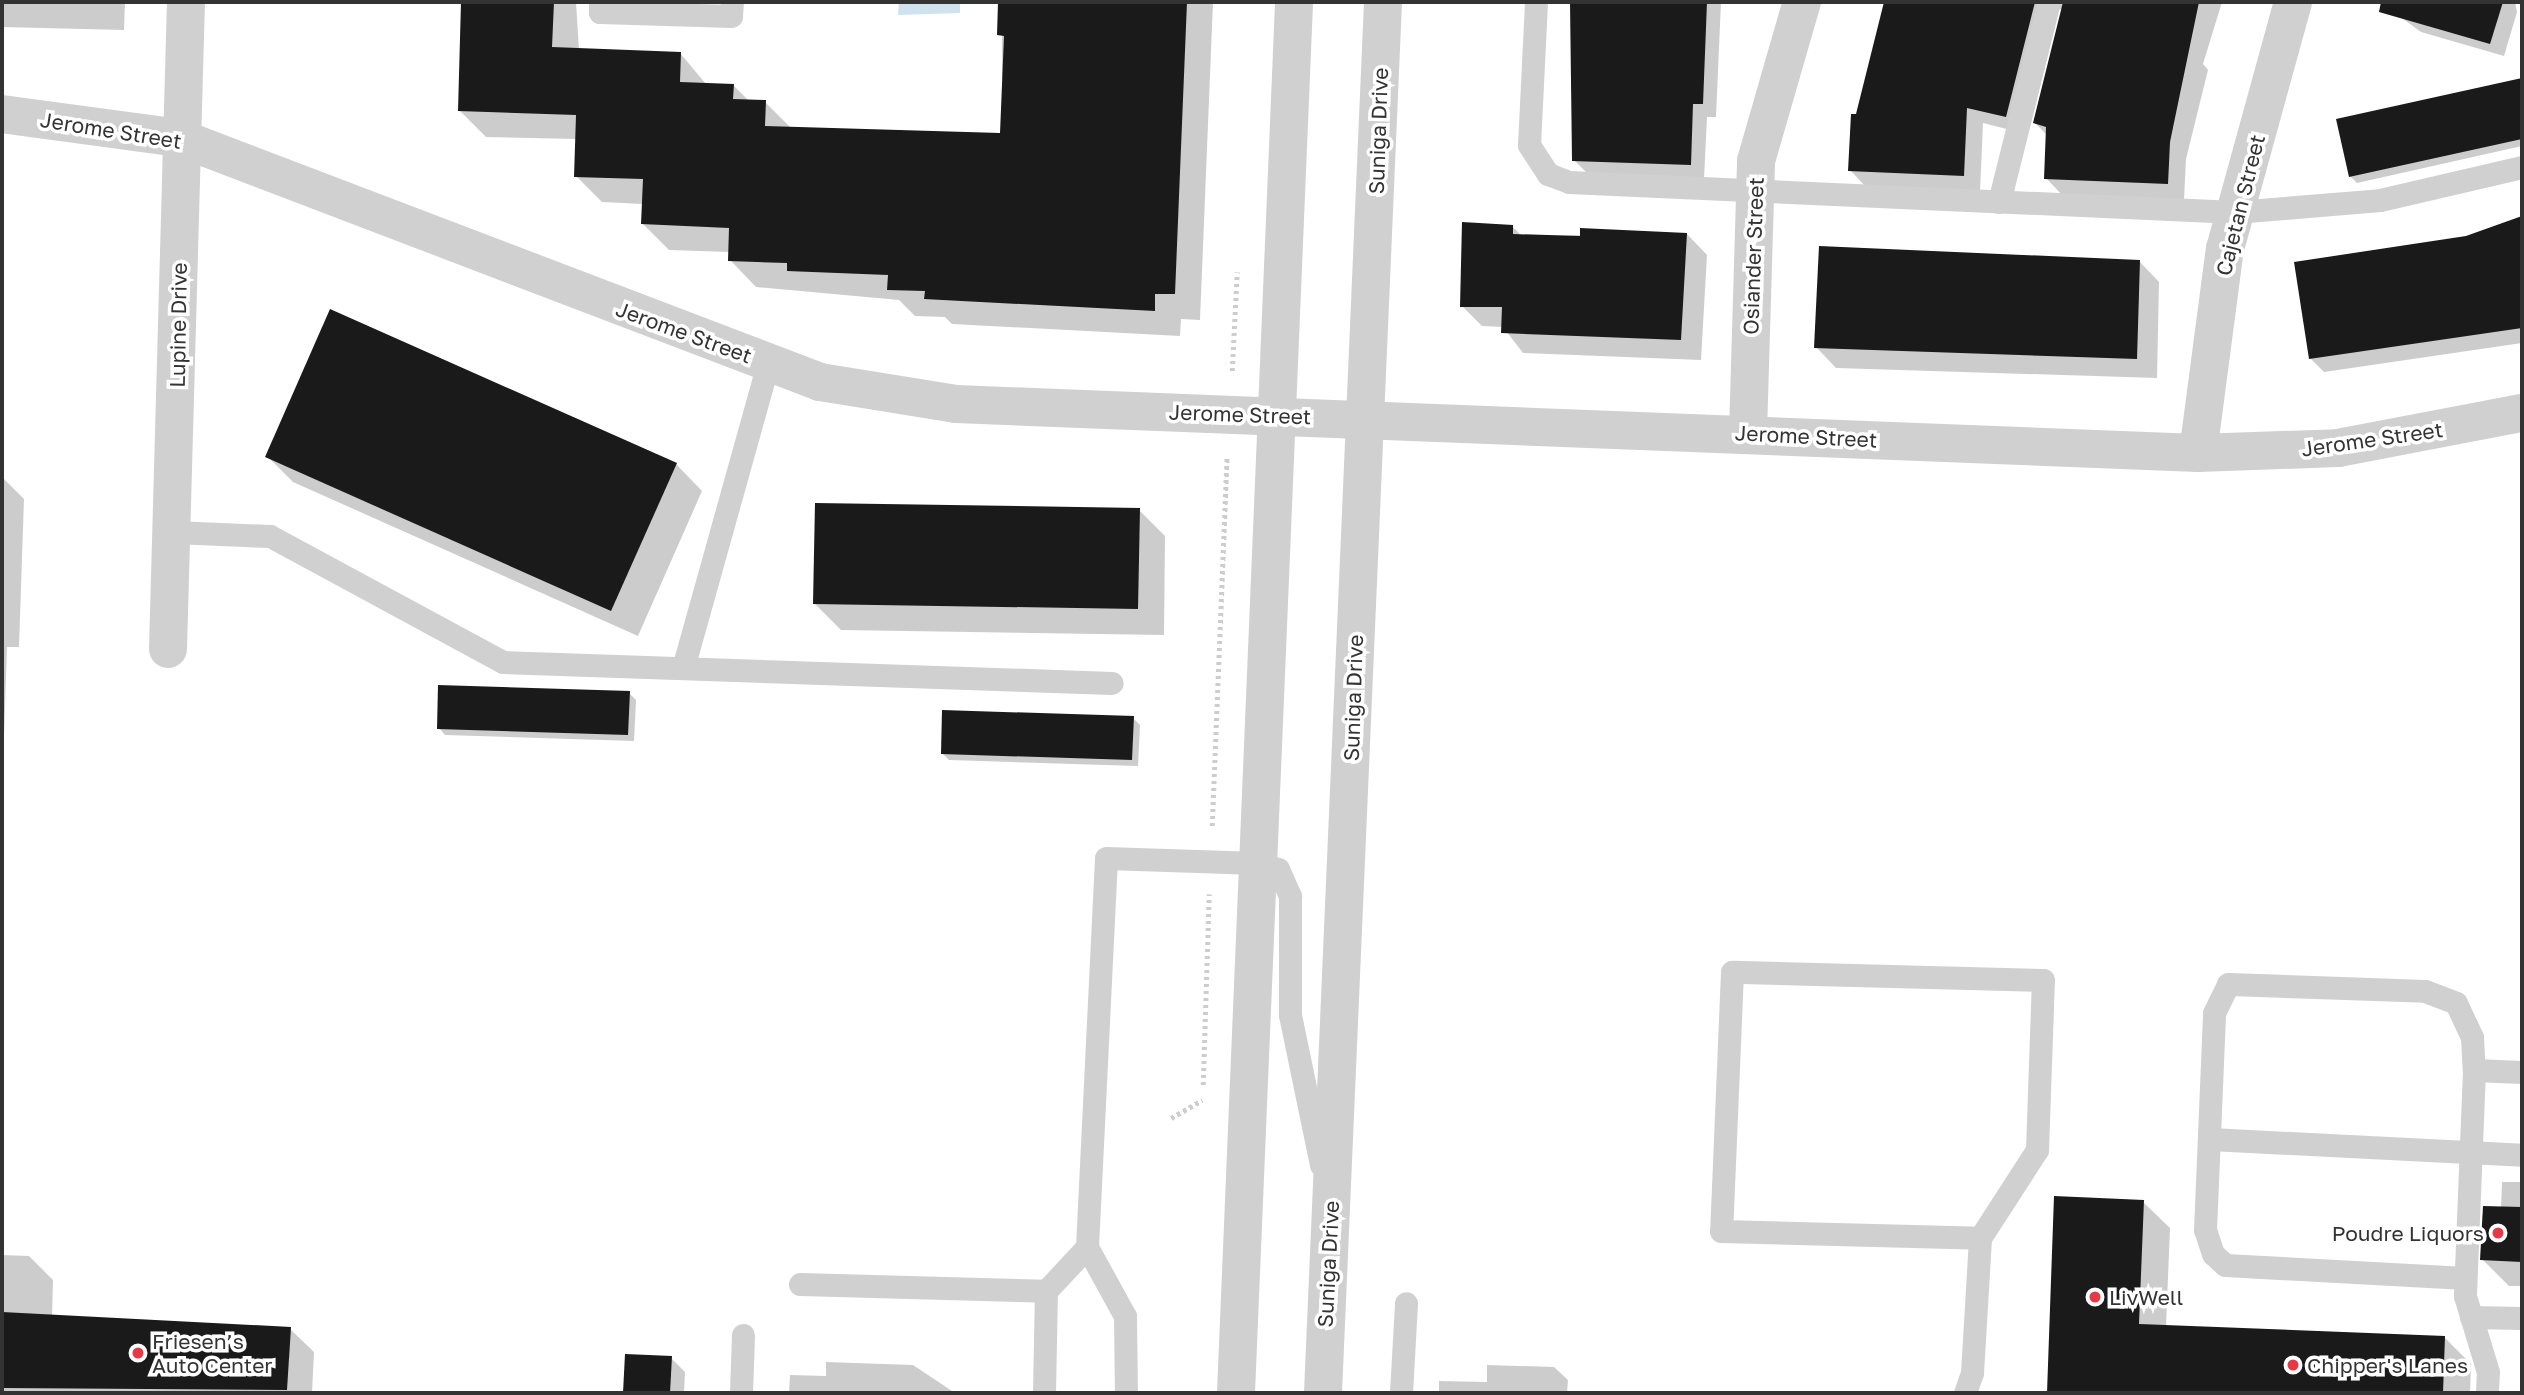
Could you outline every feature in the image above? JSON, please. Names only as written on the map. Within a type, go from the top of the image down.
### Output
[{"type":"street","name":"Lupine Drive","points":[[168,649],[173,532],[180,138],[186,2]]},
{"type":"street","points":[[1236,1393],[1294,2]]},
{"type":"street","name":"Suniga Drive","points":[[1323,1393],[1383,2]]},
{"type":"street","name":"Osiander Street","points":[[1748,433],[1753,190],[1802,2]]},
{"type":"street","name":"Cajetan Street","points":[[2198,453],[2235,212],[2293,2]]},
{"type":"street","name":"Jerome Street","points":[[2,114],[180,138],[820,382],[956,404],[1748,433],[2198,453],[2338,448],[2522,413]]},
{"type":"lane","points":[[600,2],[600,12],[731,16],[732,2]]},
{"type":"lane","points":[[1536,2],[1529,145],[1548,174],[1569,182],[2235,212],[2380,200],[2522,167]]},
{"type":"lane","points":[[1999,202],[2049,2]]},
{"type":"lane","points":[[683,668],[768,363]]},
{"type":"lane","points":[[173,532],[270,536],[503,662],[1112,683]]},
{"type":"lane","points":[[1126,1393],[1125,1316],[1087,1247],[1106,858],[1258,863],[1278,869],[1290,896],[1290,1015],[1331,1214]]},
{"type":"lane","points":[[1965,1393],[1972,1373],[1980,1238],[2037,1150],[2043,980],[1732,972],[1721,1231],[1980,1238]]},
{"type":"lane","points":[[2465,1278],[2225,1265],[2207,1244],[2205,1230],[2214,1013],[2218,996],[2240,980],[2425,991],[2456,1003],[2466,1022],[2474,1070],[2465,1278],[2471,1317],[2487,1372],[2487,1393]]},
{"type":"lane","points":[[2474,1070],[2522,1072]]},
{"type":"lane","points":[[2210,1139],[2522,1156]]},
{"type":"lane","points":[[1044,1393],[1046,1291],[1087,1247]]},
{"type":"lane","points":[[800,1284],[1046,1291]]},
{"type":"lane","points":[[1401,1393],[1406,1303]]},
{"type":"lane","points":[[2471,1317],[2522,1318]]},
{"type":"lane","points":[[741,1393],[743,1335]]},
{"type":"path","points":[[1171,1118],[1202,1100]]},
{"type":"water","points":[[899,2],[960,2],[960,13],[898,15]]},
{"type":"building","points":[[461,2],[554,2],[552,47],[681,52],[680,82],[734,84],[733,99],[766,100],[765,126],[1000,133],[1004,36],[997,35],[998,2],[1187,2],[1175,294],[1155,294],[1155,311],[924,299],[925,291],[887,290],[888,275],[787,271],[787,263],[728,261],[729,228],[641,224],[643,179],[574,177],[576,115],[458,111]]},
{"type":"building","points":[[1570,2],[1707,2],[1703,104],[1693,104],[1691,165],[1572,161]]},
{"type":"building","points":[[1884,2],[2035,2],[2006,117],[1967,108],[1964,176],[1848,171],[1851,114],[1856,114]]},
{"type":"building","points":[[2063,2],[2199,2],[2170,142],[2168,184],[2044,179],[2046,127],[2033,123]]},
{"type":"building","points":[[2381,2],[2503,2],[2490,44],[2379,12]]},
{"type":"building","points":[[2522,78],[2522,139],[2349,177],[2336,119]]},
{"type":"building","points":[[2522,216],[2522,328],[2309,359],[2294,262],[2466,236]]},
{"type":"building","points":[[1462,222],[1513,225],[1513,234],[1580,236],[1580,228],[1687,233],[1681,340],[1501,333],[1502,307],[1460,307]]},
{"type":"building","points":[[1819,246],[2140,260],[2137,359],[1814,348]]},
{"type":"building","points":[[330,309],[677,463],[611,611],[265,457]]},
{"type":"building","points":[[815,503],[1140,508],[1138,609],[813,604]]},
{"type":"building","points":[[438,685],[630,691],[628,735],[437,729]]},
{"type":"building","points":[[942,710],[1134,716],[1132,760],[941,754]]},
{"type":"building","points":[[2054,1196],[2144,1200],[2139,1324],[2445,1336],[2443,1393],[2047,1393]]},
{"type":"building","name":"Poudre Liquors","points":[[2483,1206],[2522,1207],[2522,1262],[2480,1260]]},
{"type":"building","points":[[2,1312],[291,1327],[287,1390],[2,1388]]},
{"type":"building","points":[[625,1354],[672,1356],[670,1393],[623,1393]]},
{"type":"place","name":"Poudre Liquors","points":[[2498,1233]]},
{"type":"place","name":"LivWell","points":[[2095,1297]]},
{"type":"place","name":"Friesen’s Auto Center","points":[[138,1353]]},
{"type":"place","name":"Chipper's Lanes","points":[[2293,1365]]}]
